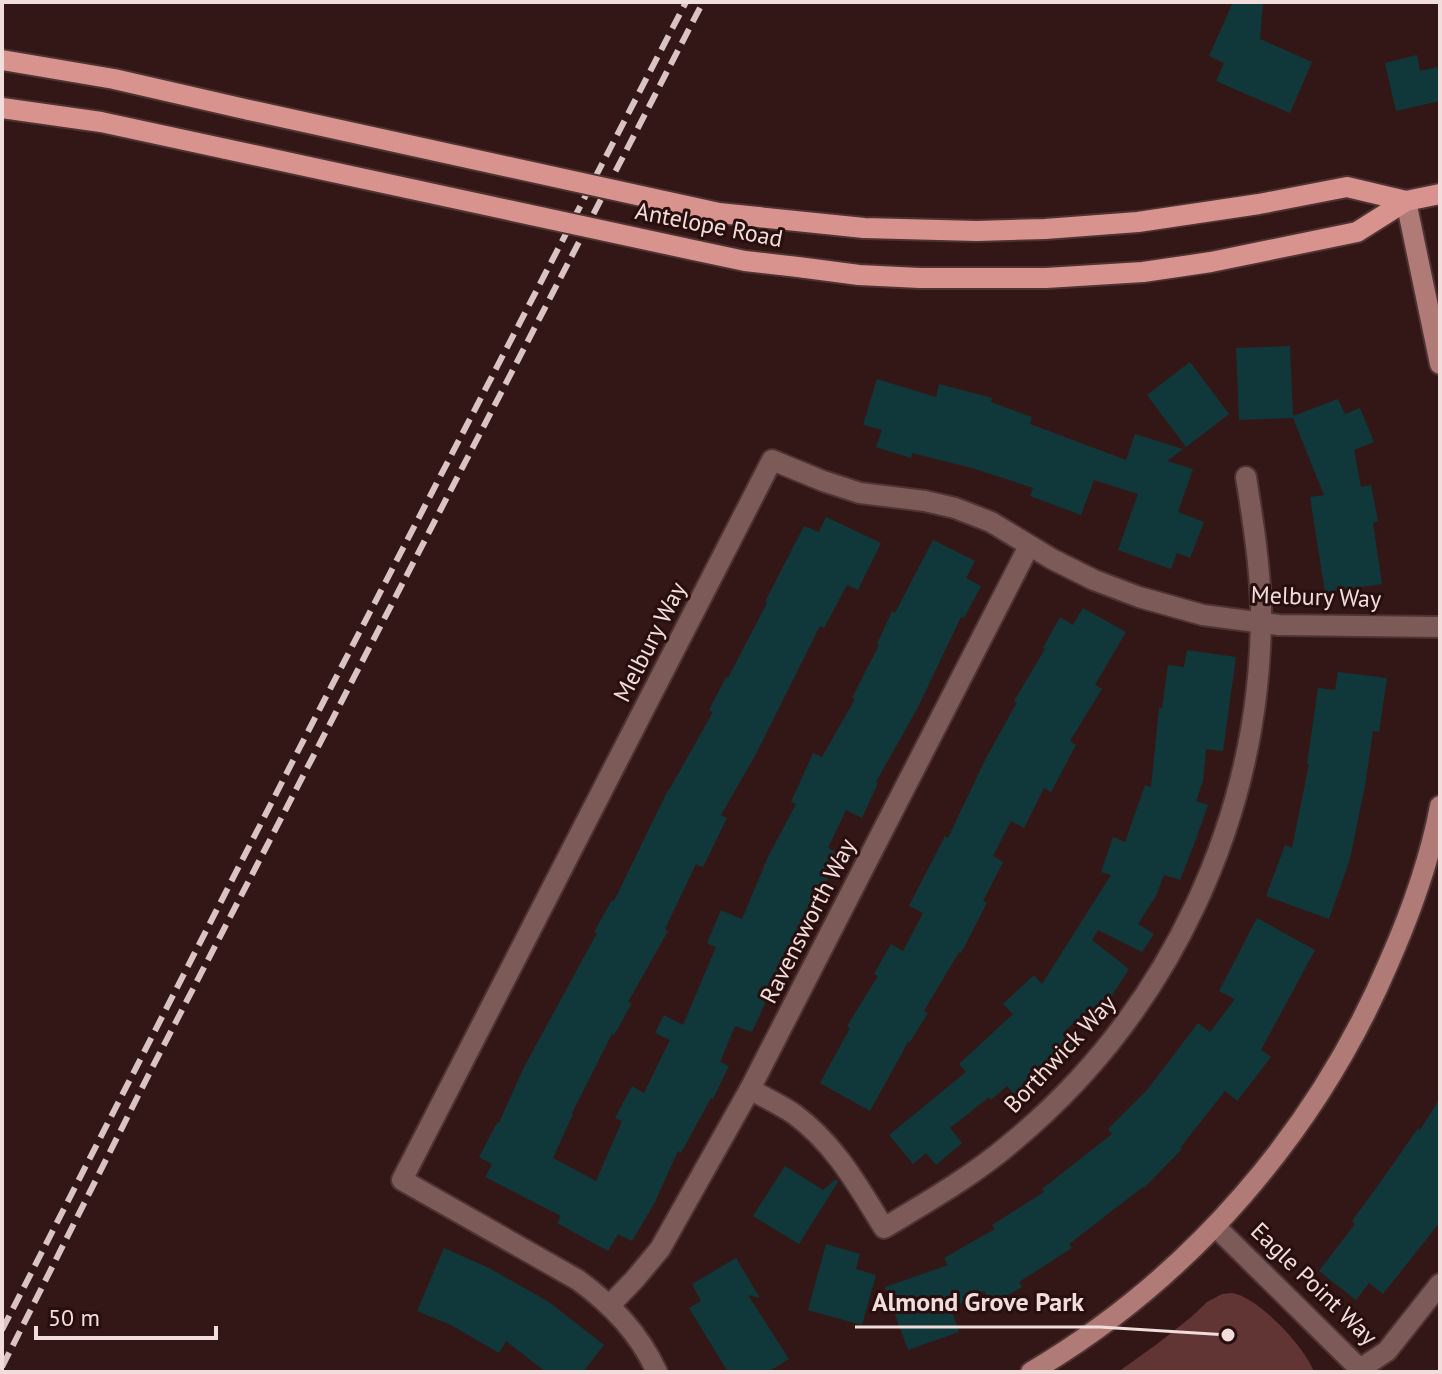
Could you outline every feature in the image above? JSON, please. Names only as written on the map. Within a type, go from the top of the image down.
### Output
[{"type":"main road","name":"Antelope Road","points":[[2,60],[114,79],[719,213],[864,228],[977,231],[1138,222],[1232,209],[1347,187],[1406,201]]},
{"type":"main road","name":"Antelope Road","points":[[2,108],[101,122],[745,261],[920,278],[1046,278],[1129,273],[1211,262],[1357,232],[1406,201],[1440,194]]},
{"type":"main road","points":[[1406,201],[1440,364]]},
{"type":"main road","points":[[1031,1372],[1099,1328],[1159,1280],[1216,1227],[1302,1121],[1372,1002],[1402,932],[1422,874],[1440,806]]},
{"type":"street","name":"Melbury Way","points":[[657,1372],[634,1332],[610,1305],[578,1280],[402,1180],[772,460],[860,493],[955,508],[991,522],[1094,580],[1139,597],[1203,615],[1260,623],[1440,627]]},
{"type":"street","points":[[1246,477],[1256,536],[1260,623]]},
{"type":"street","name":"Ravensworth Way","points":[[610,1305],[660,1249],[750,1089],[1029,546]]},
{"type":"street","name":"Borthwick Way","points":[[750,1089],[794,1114],[822,1138],[847,1168],[884,1228],[951,1187],[1009,1146],[1053,1106],[1101,1054],[1138,1007],[1197,905],[1220,851],[1237,794],[1252,725],[1260,623]]},
{"type":"street","name":"Eagle Point Way","points":[[1216,1227],[1360,1369],[1387,1351],[1440,1284]]},
{"type":"shaded area","points":[[1232,1293],[1267,1313],[1291,1337],[1314,1372],[1118,1372],[1207,1302],[1222,1294]]},
{"type":"building","points":[[1233,2],[1263,2],[1260,39],[1312,62],[1290,113],[1216,81],[1224,63],[1209,56]]},
{"type":"building","points":[[1417,55],[1420,71],[1437,67],[1440,101],[1396,111],[1385,63]]},
{"type":"building","points":[[1290,346],[1293,416],[1338,399],[1345,414],[1360,408],[1374,442],[1354,450],[1361,487],[1371,485],[1378,521],[1373,523],[1382,584],[1325,592],[1310,497],[1324,495],[1293,418],[1239,420],[1236,348]]},
{"type":"building","points":[[1190,362],[1229,414],[1186,447],[1147,395]]},
{"type":"building","points":[[877,379],[936,397],[939,384],[992,398],[991,402],[1032,417],[1030,424],[1126,460],[1135,434],[1183,449],[1167,461],[1193,469],[1178,512],[1204,522],[1190,558],[1177,553],[1171,569],[1118,550],[1138,494],[1094,480],[1081,515],[1030,496],[1033,488],[972,468],[912,453],[911,458],[876,447],[882,430],[863,425]]},
{"type":"building","points":[[826,517],[881,543],[858,590],[847,585],[824,628],[820,626],[756,754],[721,815],[727,818],[703,867],[696,864],[665,929],[668,931],[572,1113],[553,1158],[596,1181],[622,1121],[615,1118],[632,1086],[644,1093],[670,1040],[655,1033],[664,1015],[683,1025],[716,947],[707,943],[721,910],[742,919],[768,857],[796,804],[791,802],[813,753],[822,757],[855,699],[852,698],[892,611],[895,613],[933,540],[975,561],[966,578],[981,586],[964,618],[961,617],[917,709],[876,782],[862,818],[846,810],[828,848],[841,854],[824,886],[821,884],[752,1032],[735,1026],[720,1062],[729,1066],[681,1153],[678,1151],[654,1204],[632,1241],[618,1234],[608,1251],[557,1223],[561,1216],[485,1177],[492,1164],[479,1157],[597,933],[594,932],[614,901],[668,790],[713,712],[709,710],[767,603],[804,526],[819,532]]},
{"type":"building","points":[[1083,608],[1126,632],[1095,685],[1102,689],[1070,741],[1076,745],[1051,792],[1044,788],[1024,828],[1011,821],[993,856],[1003,862],[983,901],[987,903],[961,953],[924,1011],[928,1013],[908,1042],[870,1111],[820,1083],[850,1028],[847,1026],[878,976],[874,974],[891,944],[903,951],[923,913],[909,906],[945,836],[948,838],[1017,702],[1014,701],[1060,617],[1073,625]]},
{"type":"building","points":[[1187,650],[1236,657],[1223,751],[1206,749],[1203,781],[1196,801],[1208,805],[1195,842],[1180,880],[1164,875],[1156,896],[1138,924],[1154,934],[1142,952],[1098,930],[1092,940],[1129,969],[1100,1014],[1090,1008],[1063,1033],[1075,1045],[1018,1099],[1007,1086],[950,1128],[962,1143],[936,1165],[926,1153],[913,1164],[889,1135],[966,1072],[959,1064],[1013,1014],[1003,1004],[1034,975],[1042,984],[1111,875],[1101,872],[1113,837],[1125,842],[1145,785],[1151,787],[1159,708],[1162,708],[1168,665],[1184,667]]},
{"type":"building","points":[[1338,672],[1387,678],[1379,732],[1373,731],[1350,859],[1329,919],[1266,896],[1285,845],[1292,848],[1309,764],[1318,688],[1335,690]]},
{"type":"building","points":[[1257,918],[1315,950],[1261,1050],[1271,1057],[1237,1101],[1225,1091],[1182,1149],[1144,1188],[1069,1244],[1072,1248],[1019,1282],[1022,1287],[992,1304],[984,1291],[951,1309],[959,1332],[908,1350],[885,1287],[948,1265],[944,1258],[995,1229],[992,1225],[1044,1192],[1042,1189],[1112,1134],[1108,1129],[1147,1090],[1198,1023],[1210,1032],[1235,999],[1219,991]]},
{"type":"building","points":[[1440,1098],[1440,1222],[1383,1294],[1369,1283],[1356,1300],[1319,1271],[1355,1224],[1352,1221]]},
{"type":"building","points":[[785,1166],[823,1190],[836,1179],[838,1182],[799,1244],[753,1216]]},
{"type":"building","points":[[826,1244],[860,1254],[856,1269],[876,1275],[862,1325],[808,1310]]},
{"type":"building","points":[[444,1248],[489,1268],[549,1302],[604,1345],[583,1372],[546,1372],[506,1341],[499,1353],[451,1325],[417,1311]]},
{"type":"building","points":[[736,1258],[760,1298],[748,1295],[789,1359],[768,1372],[728,1372],[689,1308],[701,1301],[692,1284]]},
{"type":"railway","points":[[2,1330],[686,2]]},
{"type":"railway","points":[[2,1367],[150,1072],[703,2]]},
{"type":"place","name":"Almond Grove Park","points":[[1228,1335]]}]
